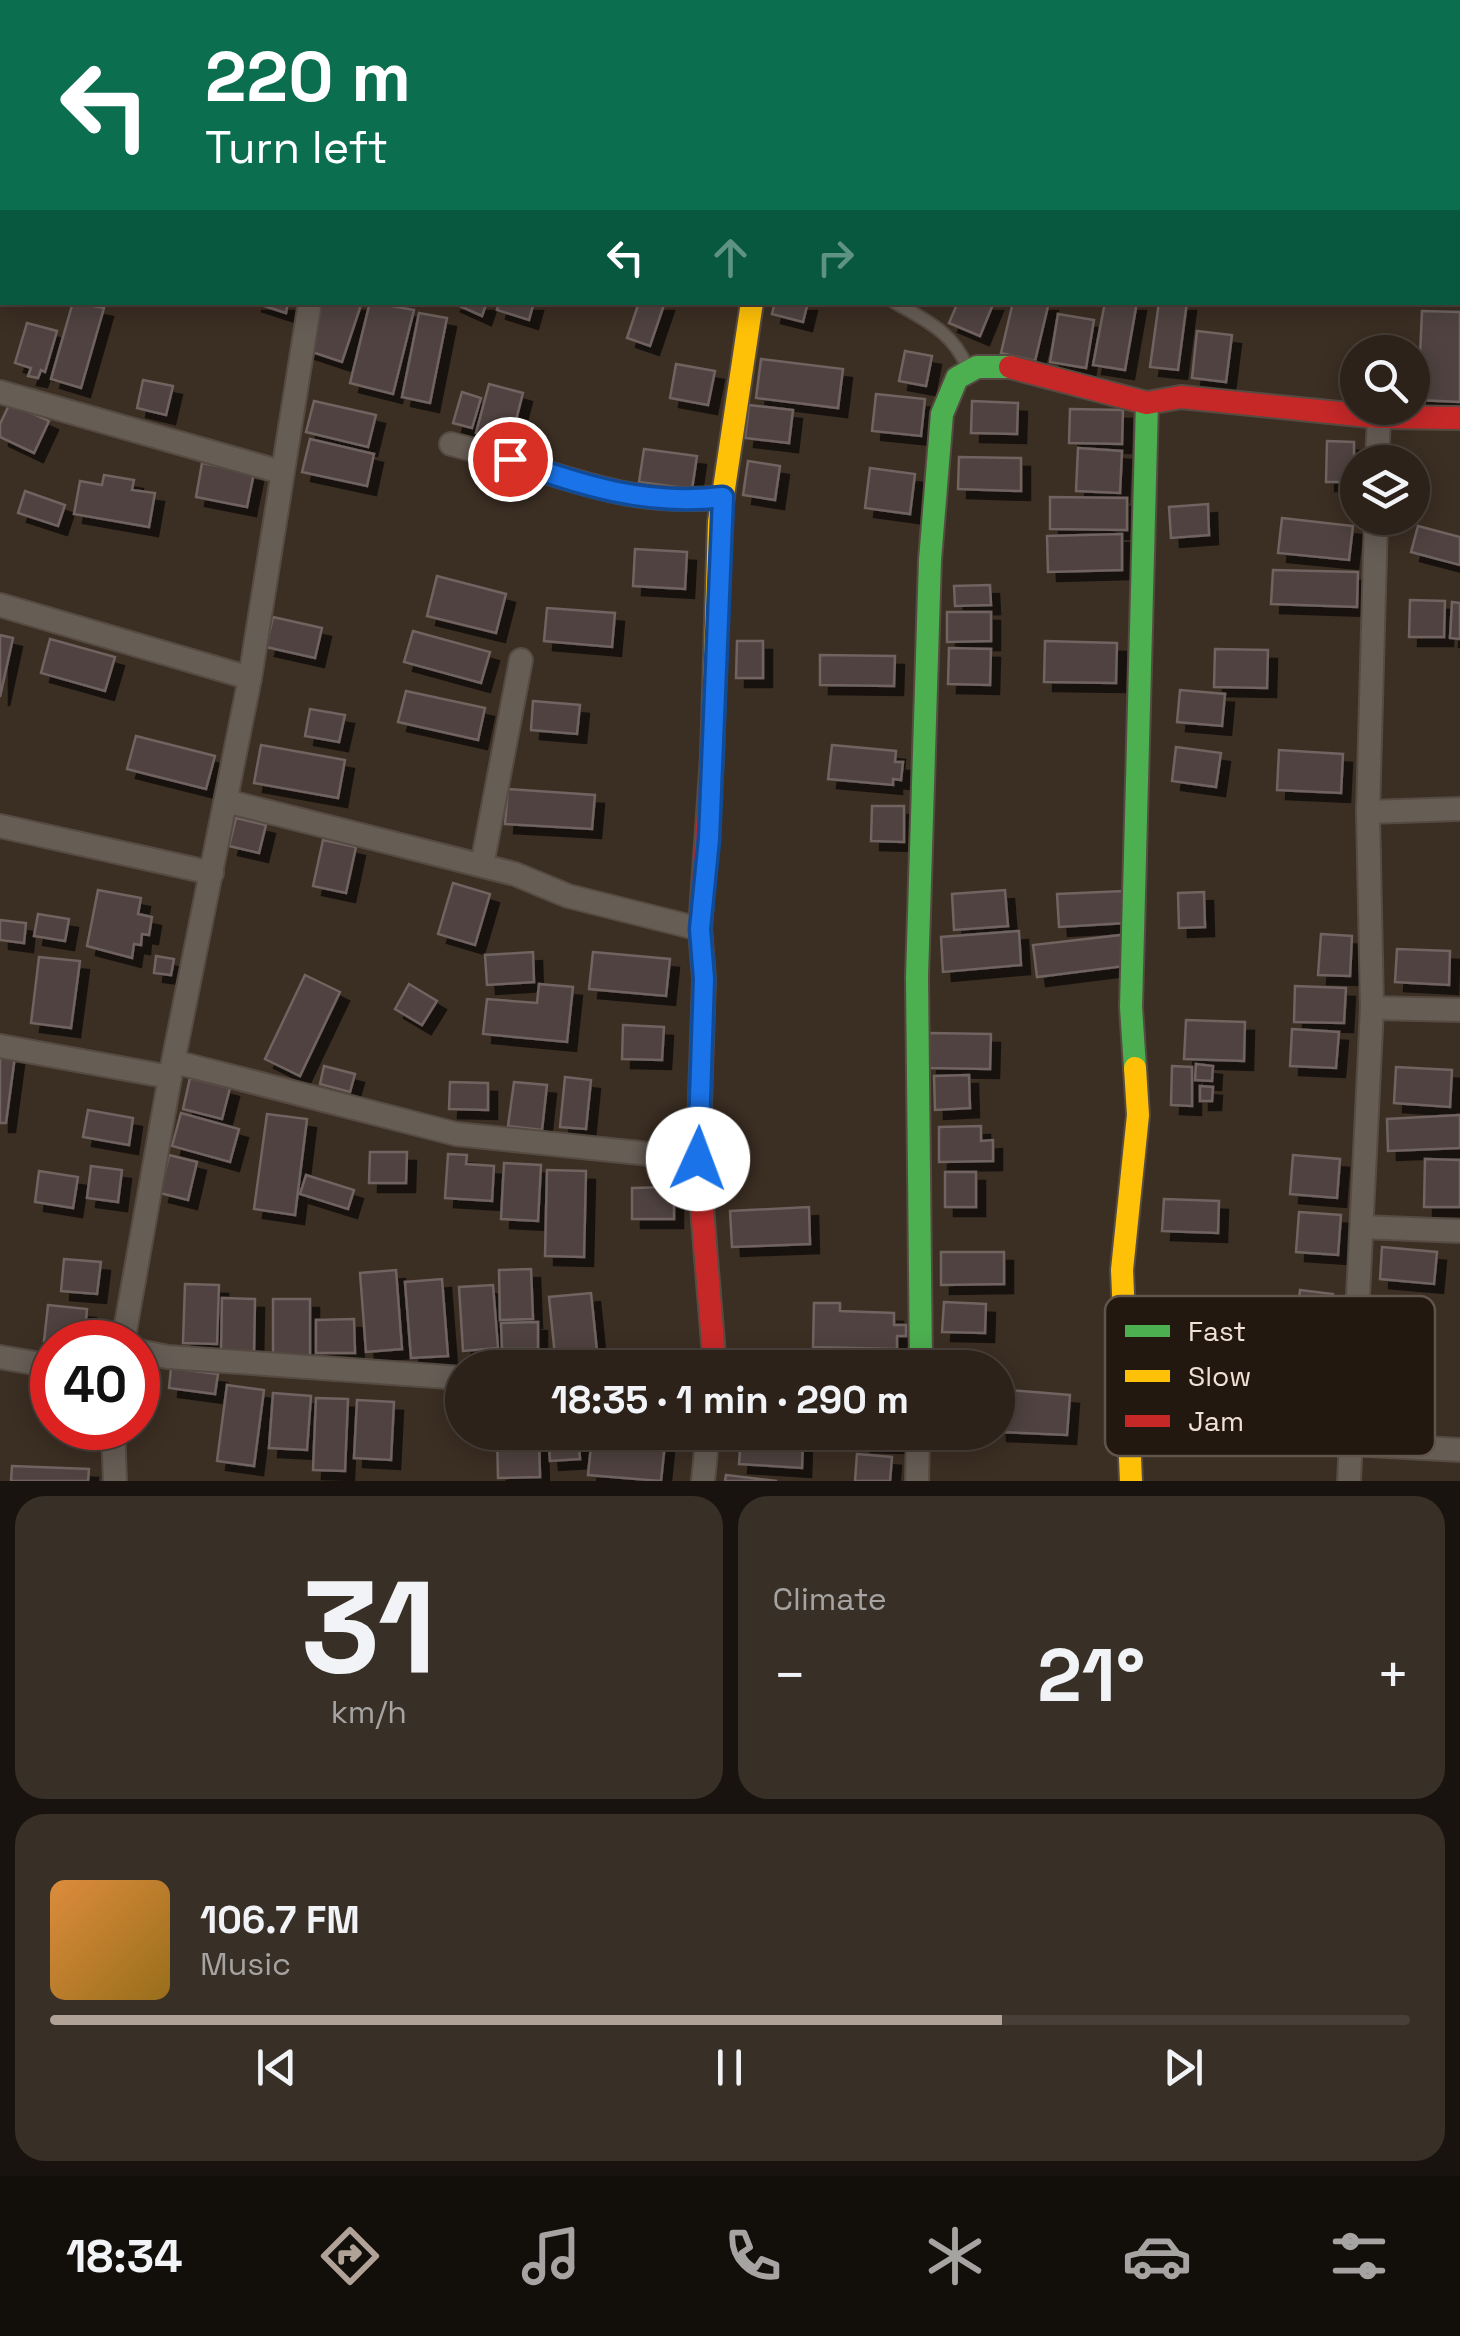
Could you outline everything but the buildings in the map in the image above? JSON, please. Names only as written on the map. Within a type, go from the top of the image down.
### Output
[{"type":"street","points":[[127,1320],[250,678],[309,305]]},
{"type":"street","points":[[714,1350],[698,1159],[704,979],[700,929],[709,839],[723,497],[752,305]]},
{"type":"street","points":[[921,1350],[917,977],[930,560],[942,414],[957,378],[1006,366],[1147,403],[1181,398],[1340,413]]},
{"type":"street","points":[[0,392],[281,472]]},
{"type":"street","points":[[1123,1296],[1122,1270],[1138,1116],[1131,1006],[1147,403]]},
{"type":"street","points":[[1430,418],[1460,418]]},
{"type":"street","points":[[452,444],[612,492],[674,502],[723,497]]},
{"type":"street","points":[[1359,1296],[1372,1008],[1368,812],[1376,535]]},
{"type":"street","points":[[0,605],[250,678]]},
{"type":"street","points":[[482,866],[521,660]]},
{"type":"street","points":[[226,802],[516,874],[568,896],[700,929]]},
{"type":"street","points":[[1368,812],[1460,809]]},
{"type":"street","points":[[0,826],[212,873]]},
{"type":"street","points":[[1372,1008],[1460,1010]]},
{"type":"street","points":[[0,1046],[173,1070],[456,1134],[698,1159]]},
{"type":"street","points":[[1362,1228],[1460,1231]]},
{"type":"street","points":[[160,1355],[445,1377]]},
{"type":"street","points":[[0,1358],[30,1363]]},
{"type":"street","points":[[1435,1449],[1460,1450]]},
{"type":"street","points":[[114,1450],[115,1481]]},
{"type":"street","points":[[703,1481],[706,1450]]},
{"type":"street","points":[[916,1481],[917,1450]]},
{"type":"street","points":[[1130,1456],[1131,1481]]},
{"type":"street","points":[[1349,1481],[1350,1456]]},
{"type":"lane","points":[[899,305],[943,330],[960,349],[969,372]]},
{"type":"traffic: fast","points":[[921,1350],[917,977],[930,560],[942,414],[957,378],[977,367],[1010,367]]},
{"type":"traffic: fast","points":[[1135,1068],[1131,1007],[1147,403]]},
{"type":"traffic: slow","points":[[712,757],[719,522],[752,305]]},
{"type":"traffic: slow","points":[[1123,1296],[1122,1270],[1138,1115],[1135,1068]]},
{"type":"traffic: slow","points":[[1130,1456],[1131,1481]]},
{"type":"traffic: jam","points":[[1010,367],[1147,403],[1181,397],[1379,417],[1460,418]]},
{"type":"traffic: jam","points":[[712,757],[700,929],[704,979],[698,1159],[714,1350]]},
{"type":"route","points":[[510,459],[612,492],[674,502],[723,497],[709,839],[700,929],[704,979],[698,1159]]}]
